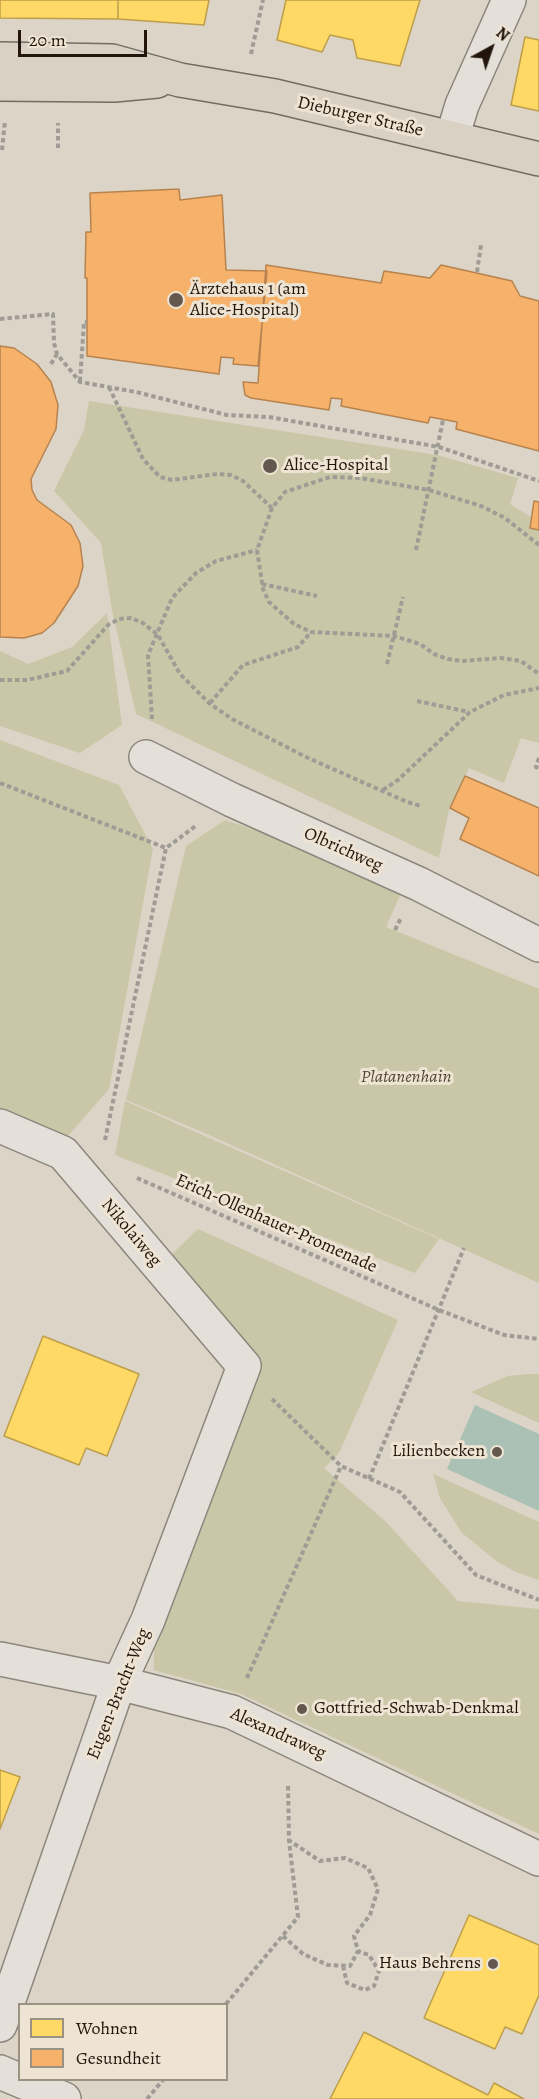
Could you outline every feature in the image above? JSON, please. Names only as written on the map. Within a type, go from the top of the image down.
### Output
[{"type":"main road","name":"Dieburger Straße","points":[[0,59],[112,61],[180,80],[274,96],[539,159]]},
{"type":"main road","name":"Dieburger Straße","points":[[3,98],[180,80]]},
{"type":"street","points":[[452,138],[462,105],[509,0]]},
{"type":"street","name":"Olbrichweg","points":[[146,757],[232,800],[419,884],[539,945]]},
{"type":"street","name":"Nikolaiweg","points":[[0,1126],[63,1154],[244,1366]]},
{"type":"street","name":"Eugen-Bracht-Weg","points":[[0,2025],[119,1683],[148,1620],[244,1366]]},
{"type":"street","name":"Alexandraweg","points":[[0,1659],[119,1683],[232,1712],[287,1736],[539,1859]]},
{"type":"street","points":[[0,2072],[18,2080]]},
{"type":"street","points":[[21,2081],[64,2099]]},
{"type":"path","points":[[250,55],[263,0]]},
{"type":"path","points":[[2,150],[3,98]]},
{"type":"path","points":[[58,120],[58,148]]},
{"type":"path","points":[[477,272],[481,245]]},
{"type":"path","points":[[0,319],[53,314],[54,343],[57,354],[80,382],[227,415],[280,419],[439,447],[539,482]]},
{"type":"path","points":[[80,382],[84,322],[87,322]]},
{"type":"path","points":[[51,364],[57,354]]},
{"type":"path","points":[[109,387],[143,459],[160,477],[172,480],[217,474],[231,475],[243,481],[272,508]]},
{"type":"path","points":[[416,550],[443,420]]},
{"type":"path","points":[[539,545],[506,518],[481,506],[429,490],[360,478],[330,477],[285,492],[272,508],[257,550],[262,584],[269,602],[294,624],[311,632],[394,636],[420,644],[448,659],[462,661],[501,658],[520,661],[539,674]]},
{"type":"path","points":[[533,539],[539,539]]},
{"type":"path","points":[[152,721],[148,655],[172,598],[196,573],[216,561],[257,550]]},
{"type":"path","points":[[262,584],[317,596]]},
{"type":"path","points":[[387,664],[403,597]]},
{"type":"path","points":[[0,680],[27,680],[67,670],[108,625],[119,619],[136,620],[158,635],[180,674],[209,703],[256,733],[421,806]]},
{"type":"path","points":[[209,703],[243,665],[298,646],[311,632]]},
{"type":"path","points":[[382,790],[398,780],[470,712],[504,696],[539,688]]},
{"type":"path","points":[[417,701],[470,712]]},
{"type":"path","points":[[539,758],[536,766],[539,768]]},
{"type":"path","points":[[0,783],[166,848]]},
{"type":"path","points":[[103,1150],[166,848],[232,800]]},
{"type":"path","name":"Erich-Ollenhauer-Promenade","points":[[134,1176],[439,1310],[504,1335],[539,1339]]},
{"type":"path","points":[[369,1479],[464,1248]]},
{"type":"path","points":[[244,1366],[264,1391],[341,1466],[400,1492],[476,1575],[539,1600]]},
{"type":"path","points":[[232,1712],[341,1466]]},
{"type":"path","points":[[227,2003],[298,1917],[289,1841],[287,1736]]},
{"type":"path","points":[[283,1936],[303,1954],[328,1965],[350,1966],[358,1951],[354,1936],[370,1916],[378,1889],[368,1868],[345,1858],[320,1861],[289,1841]]},
{"type":"path","points":[[343,1966],[347,1983],[365,1990],[374,1986],[379,1971],[369,1955],[358,1951]]},
{"type":"path","points":[[147,2099],[161,2081]]},
{"type":"green space","points":[[89,401],[437,455],[518,478],[510,504],[531,517],[530,528],[539,530],[539,743],[521,738],[504,783],[469,768],[449,810],[439,858],[136,714],[112,610],[101,543],[54,491],[84,430]]},
{"type":"green space","points":[[107,613],[122,725],[80,753],[0,726],[0,651],[28,664],[72,647]]},
{"type":"green space","points":[[0,740],[119,785],[153,849],[109,1089],[66,1138],[0,1112]]},
{"type":"green space","name":"Platanenhain","points":[[225,820],[267,834],[401,893],[386,927],[539,989],[539,1283],[126,1100],[186,846]]},
{"type":"green space","points":[[125,1101],[439,1239],[415,1273],[115,1155]]},
{"type":"green space","points":[[198,1229],[398,1320],[339,1453],[324,1468],[387,1523],[458,1601],[539,1609],[539,1834],[241,1694],[154,1670],[154,1633],[262,1360],[172,1254]]},
{"type":"green space","points":[[539,1374],[539,1423],[471,1392],[508,1376]]},
{"type":"green space","points":[[433,1474],[539,1522],[539,1580],[518,1573],[496,1561],[461,1532],[440,1498]]},
{"type":"shaded area","name":"Lilienbecken","points":[[475,1405],[539,1434],[539,1511],[447,1469]]},
{"type":"building: Wohnen","points":[[0,0],[118,0],[118,19],[0,18]]},
{"type":"building: Wohnen","points":[[118,0],[209,0],[204,25],[118,19]]},
{"type":"building: Wohnen","points":[[286,0],[420,0],[400,66],[357,58],[353,40],[330,35],[322,52],[277,40]]},
{"type":"building: Wohnen","points":[[525,37],[539,40],[539,111],[511,105]]},
{"type":"building: Wohnen","points":[[43,1336],[139,1374],[107,1456],[86,1448],[79,1465],[4,1436]]},
{"type":"building: Wohnen","points":[[0,1770],[20,1777],[0,1829]]},
{"type":"building: Wohnen","name":"Haus Behrens","points":[[469,1915],[539,1945],[539,1995],[522,2034],[505,2027],[495,2049],[424,2018]]},
{"type":"building: Wohnen","points":[[364,2032],[488,2095],[494,2083],[524,2099],[330,2099]]},
{"type":"building: Gesundheit","name":"Ärztehaus 1 (am Alice-Hospital)","points":[[179,189],[180,200],[222,195],[226,270],[267,271],[258,366],[233,364],[234,358],[221,357],[219,374],[87,356],[87,278],[85,278],[86,232],[91,232],[90,193]]},
{"type":"building: Gesundheit","name":"Alice-Hospital","points":[[266,265],[381,283],[384,271],[430,278],[441,265],[512,281],[520,296],[539,301],[539,451],[456,429],[457,422],[430,417],[428,423],[341,406],[342,399],[331,398],[329,410],[251,398],[245,395],[243,382],[258,383]]},
{"type":"building: Gesundheit","points":[[0,346],[14,348],[37,364],[51,382],[58,405],[56,429],[31,479],[32,490],[37,500],[71,525],[80,543],[83,566],[78,586],[54,623],[42,633],[24,638],[0,637]]},
{"type":"building: Gesundheit","points":[[534,501],[539,502],[539,530],[530,528]]},
{"type":"building: Gesundheit","points":[[465,776],[539,808],[539,876],[460,839],[469,818],[450,808]]},
{"type":"place","name":"Ärztehaus 1 (am Alice-Hospital)","points":[[176,300]]},
{"type":"place","name":"Alice-Hospital","points":[[270,466]]},
{"type":"place","name":"Lilienbecken","points":[[497,1452]]},
{"type":"place","name":"Gottfried-Schwab-Denkmal","points":[[302,1709]]},
{"type":"place","name":"Haus Behrens","points":[[493,1964]]}]
